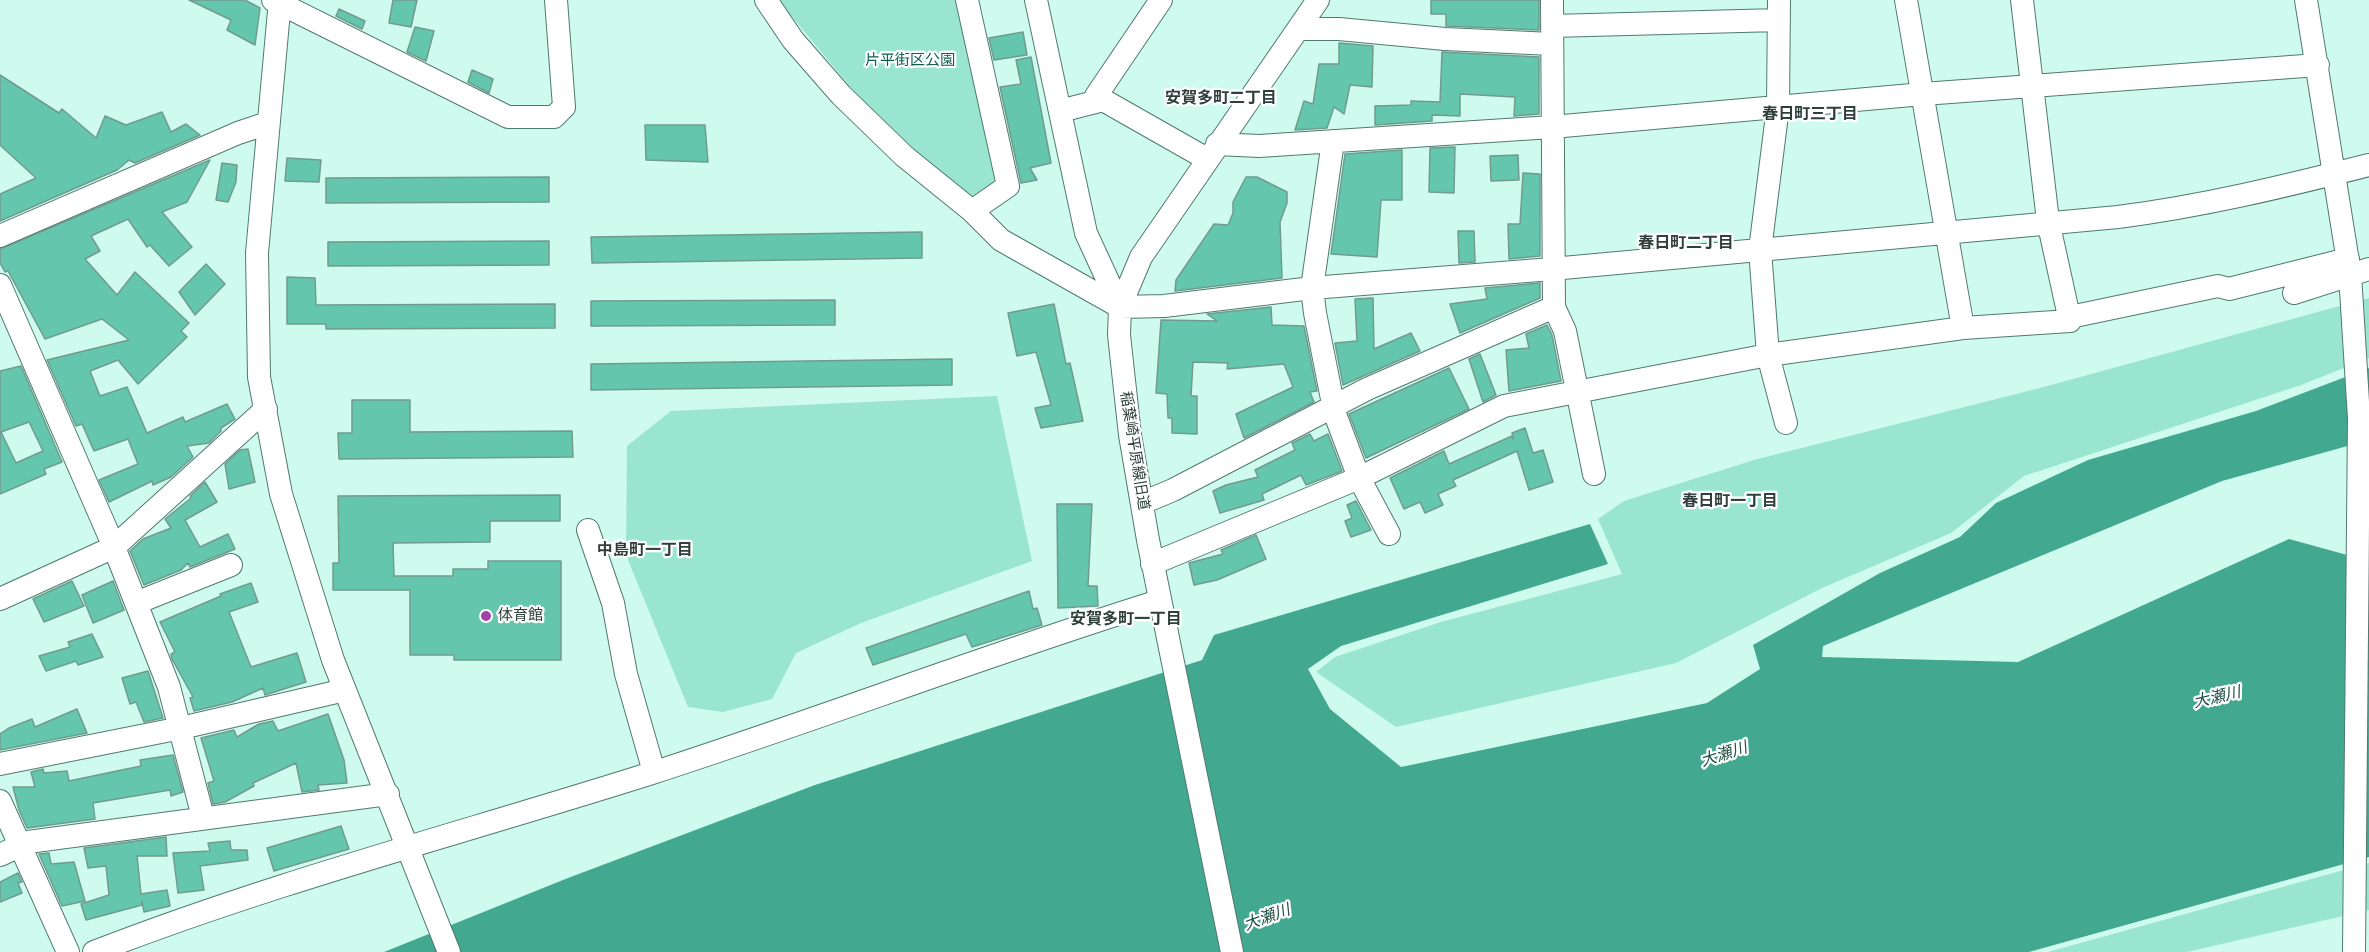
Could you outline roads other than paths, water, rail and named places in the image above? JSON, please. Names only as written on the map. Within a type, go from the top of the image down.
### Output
[{"type":"street","points":[[449,952],[345,690],[281,494],[259,377],[256,323],[257,253],[278,1],[508,117],[554,117],[564,107],[556,0]]},
{"type":"street","points":[[766,0],[793,40],[841,95],[904,156],[972,211],[1001,240],[1120,307],[1164,306],[1312,288],[1552,269],[2048,221],[2118,217],[2182,209],[2369,165]]},
{"type":"street","points":[[967,0],[1008,186],[972,211]]},
{"type":"street","points":[[1036,0],[1086,233],[1120,307]]},
{"type":"street","points":[[1161,0],[1096,96],[1212,152],[1259,146],[1552,127],[1923,94],[2318,64]]},
{"type":"street","name":"稲葉崎平原線旧道","points":[[1232,952],[1152,564],[1130,435],[1120,346],[1120,307],[1141,257],[1318,0]]},
{"type":"street","points":[[1552,0],[1554,307],[1565,331],[1594,474]]},
{"type":"street","points":[[1906,0],[1948,231],[1963,328]]},
{"type":"street","points":[[1152,564],[1359,478],[1504,406],[1768,355],[1963,328],[2070,321],[2048,221],[2022,0]]},
{"type":"street","points":[[2306,0],[2335,174],[2355,272],[2359,418],[2353,941]]},
{"type":"street","points":[[1298,29],[1339,29],[1445,39],[1552,35],[1779,10],[1778,107],[1760,250],[1768,355],[1786,423]]},
{"type":"street","points":[[1060,111],[1103,100]]},
{"type":"street","points":[[0,236],[238,133],[268,123]]},
{"type":"street","points":[[1333,141],[1312,288],[1333,406],[1359,478],[1389,534]]},
{"type":"street","points":[[2294,293],[2355,272]]},
{"type":"street","points":[[2070,317],[2218,286],[2229,289],[2355,272]]},
{"type":"street","points":[[0,285],[114,547],[169,687],[203,817]]},
{"type":"street","points":[[1142,503],[1173,490],[1366,389],[1554,307]]},
{"type":"street","points":[[0,599],[114,547],[266,409]]},
{"type":"street","points":[[588,530],[613,603],[626,674],[654,772]]},
{"type":"street","points":[[136,603],[231,565]]},
{"type":"street","points":[[94,952],[184,917],[351,863],[410,855],[1082,625],[1159,601]]},
{"type":"street","points":[[0,764],[181,728],[345,690]]},
{"type":"street","points":[[10,850],[203,817],[387,794]]},
{"type":"street","points":[[0,801],[10,850],[68,952]]},
{"type":"water","name":"大瀬川","points":[[2369,368],[2369,440],[2222,481],[1823,646],[1822,657],[2018,662],[2289,539],[2369,561],[2369,857],[2029,952],[384,952],[568,878],[815,785],[1202,660],[1214,635],[1590,524],[1608,564],[1341,646],[1308,669],[1330,709],[1401,767],[1707,703],[1760,669],[1753,645],[1880,573],[1960,537],[1996,503],[2088,460],[2256,411]]},
{"type":"place","name":"体育館","points":[[486,616]]},
{"type":"district","name":"安賀多町二丁目","points":[[1221,99]]},
{"type":"district","name":"春日町三丁目","points":[[1810,115]]},
{"type":"district","name":"春日町二丁目","points":[[1686,244]]},
{"type":"district","name":"春日町一丁目","points":[[1730,502]]},
{"type":"district","name":"中島町一丁目","points":[[645,551]]},
{"type":"district","name":"安賀多町一丁目","points":[[1126,620]]},
{"type":"park label","name":"片平街区公園","points":[[910,61]]}]
